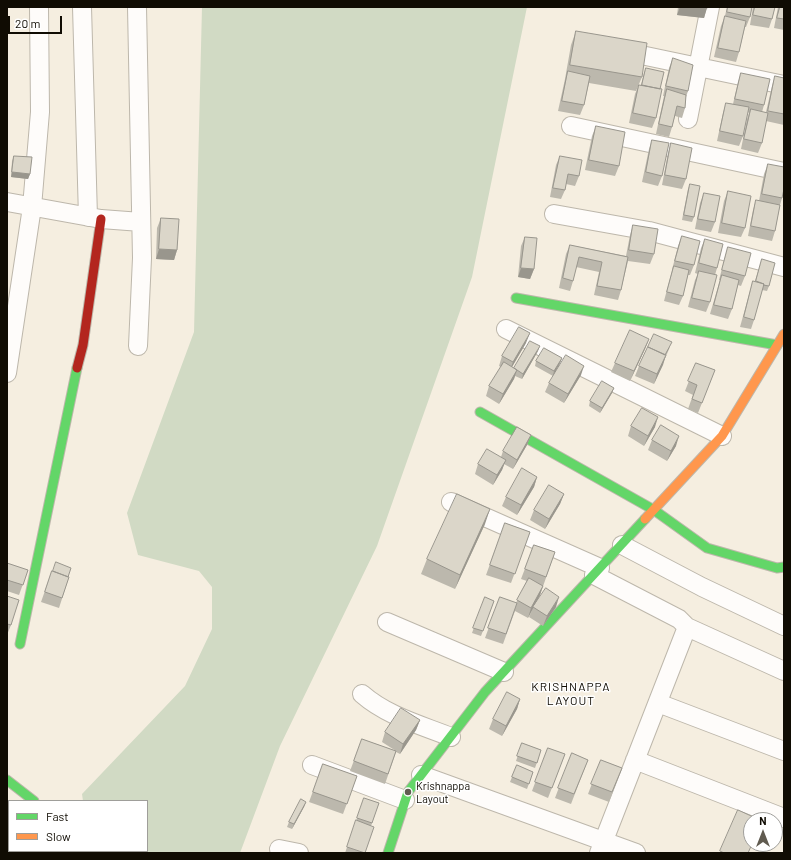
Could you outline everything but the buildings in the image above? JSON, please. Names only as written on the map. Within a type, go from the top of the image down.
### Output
[{"type":"street","points":[[7,373],[32,207],[40,112],[39,7]]},
{"type":"street","points":[[20,644],[69,401],[83,345],[95,218],[82,7]]},
{"type":"street","points":[[137,7],[142,258],[138,346]]},
{"type":"street","points":[[688,119],[710,7]]},
{"type":"street","points":[[608,48],[784,85]]},
{"type":"street","points":[[571,126],[784,172]]},
{"type":"street","points":[[7,202],[95,218],[141,222]]},
{"type":"street","points":[[554,214],[649,231],[784,267]]},
{"type":"street","points":[[516,298],[777,345]]},
{"type":"street","points":[[506,329],[722,436]]},
{"type":"street","points":[[388,853],[408,792],[485,692],[722,436],[784,334]]},
{"type":"street","points":[[480,412],[654,510],[707,548],[777,568],[784,567]]},
{"type":"street","points":[[451,502],[597,571],[679,619],[686,627],[784,671]]},
{"type":"street","points":[[622,545],[702,587],[784,626]]},
{"type":"street","points":[[387,622],[504,672]]},
{"type":"street","points":[[601,847],[658,703],[686,627]]},
{"type":"street","points":[[362,694],[374,705],[386,711],[451,737]]},
{"type":"street","points":[[658,703],[784,751]]},
{"type":"street","points":[[635,760],[784,818]]},
{"type":"street","points":[[312,764],[405,800]]},
{"type":"street","points":[[421,775],[601,847],[636,853]]},
{"type":"street","points":[[7,780],[33,800]]},
{"type":"street","points":[[280,848],[299,853]]},
{"type":"green space","points":[[202,7],[527,7],[472,277],[377,546],[280,746],[240,853],[88,853],[148,852],[148,800],[83,800],[82,794],[185,686],[212,629],[212,587],[199,571],[138,555],[127,513],[194,332]]},
{"type":"green space","points":[[7,814],[8,852],[33,853],[7,853]]},
{"type":"traffic: fast","points":[[516,298],[777,345]]},
{"type":"traffic: fast","points":[[20,644],[77,368]]},
{"type":"traffic: fast","points":[[480,412],[654,510],[707,548],[777,568],[784,567]]},
{"type":"traffic: fast","points":[[388,853],[408,792],[485,692],[645,519]]},
{"type":"traffic: fast","points":[[7,780],[33,800]]},
{"type":"traffic: slow","points":[[645,519],[722,436],[784,334]]},
{"type":"traffic: jam","points":[[77,368],[83,345],[101,219]]},
{"type":"place","name":"Krishnappa Layout","points":[[408,792]]},
{"type":"district","name":"KRISHNAPPA LAYOUT","points":[[571,694]]}]
